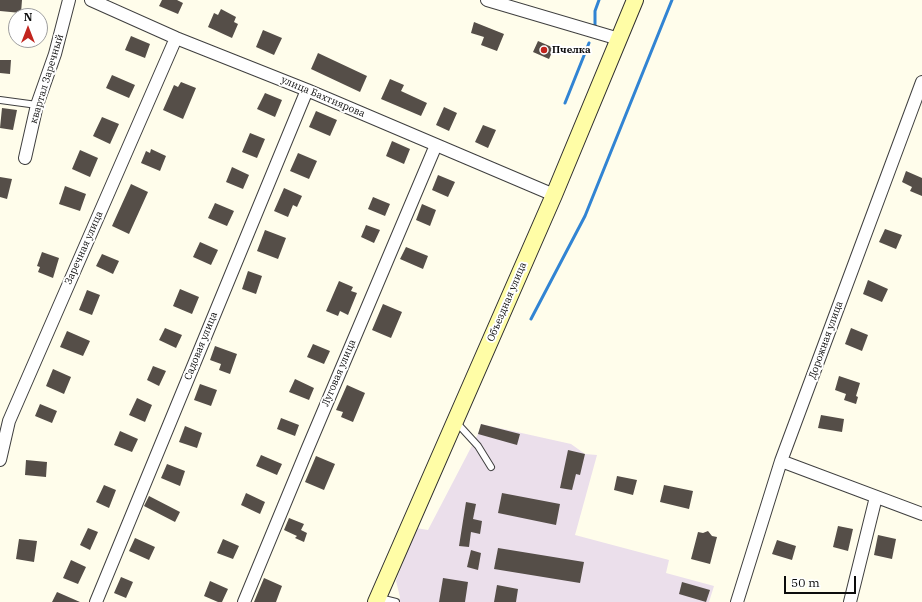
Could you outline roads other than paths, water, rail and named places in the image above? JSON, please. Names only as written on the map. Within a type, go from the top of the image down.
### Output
[{"type":"main road","name":"Объездная улица","points":[[377,600],[554,195],[635,0]]},
{"type":"street","name":"квартал Заречный","points":[[25,158],[37,105],[56,54],[69,0]]},
{"type":"street","name":"улица Бахтиярова","points":[[91,0],[176,38],[307,90],[554,195]]},
{"type":"street","points":[[488,0],[619,39]]},
{"type":"street","name":"Заречная улица","points":[[0,460],[9,421],[176,38]]},
{"type":"street","name":"Дорожная улица","points":[[737,602],[781,461],[922,82]]},
{"type":"street","name":"Садовая улица","points":[[96,602],[307,90]]},
{"type":"street","name":"Луговая улица","points":[[244,602],[306,450],[436,145]]},
{"type":"street","points":[[781,461],[922,514]]},
{"type":"street","points":[[850,602],[876,497]]},
{"type":"lane","points":[[0,100],[37,105]]},
{"type":"lane","points":[[456,421],[478,446],[491,467]]},
{"type":"lane","points":[[377,600],[396,602]]},
{"type":"waterway","points":[[595,26],[595,11],[599,0]]},
{"type":"waterway","points":[[531,319],[585,216],[672,0]]},
{"type":"waterway","points":[[565,103],[589,43]]},
{"type":"place","name":"Пчелка","points":[[544,50]]}]
